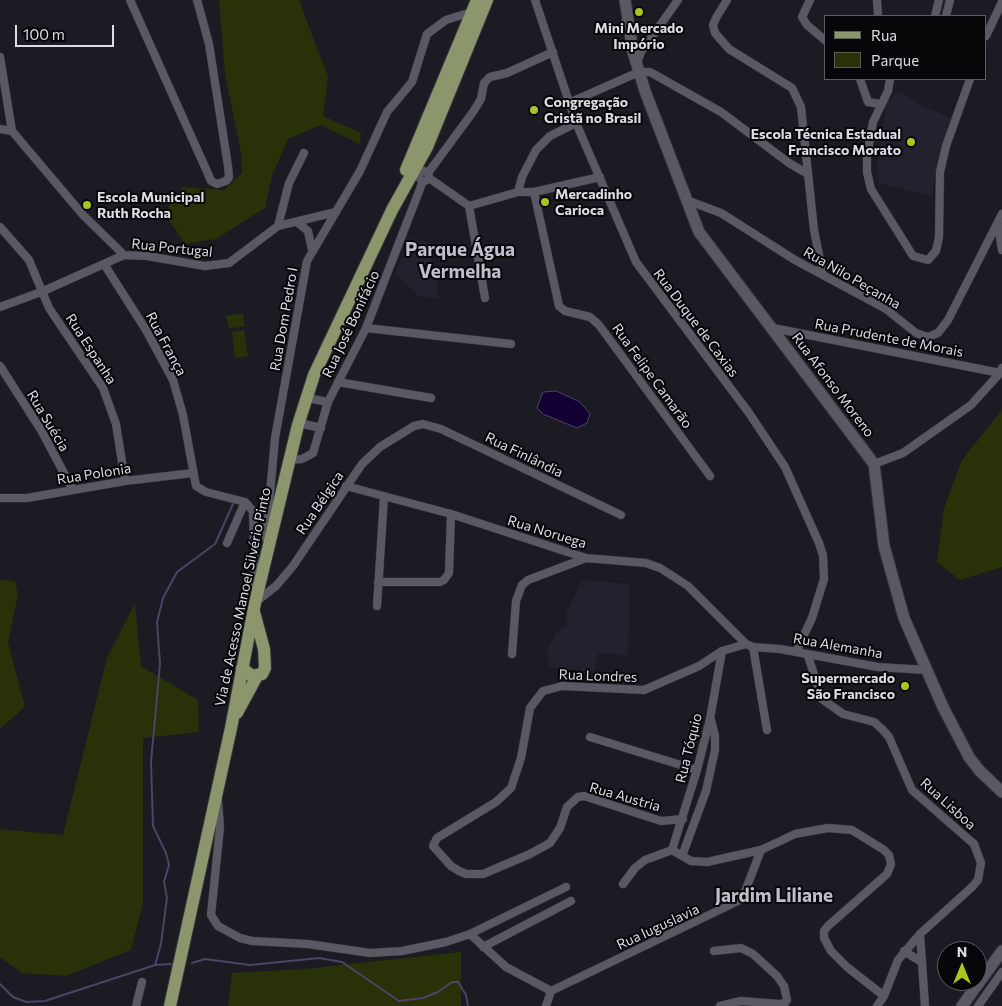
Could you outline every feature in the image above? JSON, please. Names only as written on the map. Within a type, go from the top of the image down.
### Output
[{"type":"main road","name":"Via de Acesso Manoel Silvério Pinto","points":[[170,1006],[232,722],[254,606],[298,423],[314,375],[392,210],[421,172],[472,16],[485,0]]},
{"type":"main road","name":"Via de Acesso Manoel Silvério Pinto","points":[[421,172],[427,147],[468,50],[485,0]]},
{"type":"main road","name":"Rua Afonso Moreno","points":[[625,0],[630,38],[638,69],[699,232],[874,464]]},
{"type":"main road","points":[[468,50],[476,21],[472,16]]},
{"type":"main road","points":[[874,464],[879,519],[895,589],[926,670],[969,757],[979,770],[1002,792]]},
{"type":"main road","points":[[232,722],[257,676],[262,674],[266,663],[254,606]]},
{"type":"main road","points":[[242,668],[247,674],[257,676]]},
{"type":"main road","points":[[962,1006],[1002,952]]},
{"type":"street","points":[[130,0],[209,176],[214,183],[221,183],[229,177],[227,159],[210,44],[197,0]]},
{"type":"street","name":"Rua Duque de Caxias","points":[[535,0],[571,102],[576,123],[636,262],[749,413],[785,467],[819,543],[823,555],[824,579],[812,618],[796,652]]},
{"type":"street","points":[[638,69],[641,52],[678,0]]},
{"type":"street","points":[[727,0],[713,25],[715,33],[729,49],[783,82],[796,94],[802,115],[808,174],[823,275]]},
{"type":"street","points":[[810,0],[802,17],[807,25],[824,39]]},
{"type":"street","points":[[877,0],[878,15]]},
{"type":"street","points":[[935,15],[939,0]]},
{"type":"street","points":[[946,15],[950,0]]},
{"type":"street","points":[[987,34],[1002,2]]},
{"type":"street","name":"Rua Dom Pedro I","points":[[263,569],[275,438],[305,267],[312,250],[360,171],[387,112],[412,82],[427,34],[446,20],[465,14],[472,16]]},
{"type":"street","name":"Rua José Bonifácio","points":[[288,460],[302,459],[313,454],[328,402],[366,328],[421,172],[473,112],[481,99],[484,83],[490,77],[507,73],[553,52]]},
{"type":"street","points":[[0,57],[12,131],[83,215],[124,255]]},
{"type":"street","points":[[571,102],[638,69],[650,72],[721,112],[789,163],[808,174]]},
{"type":"street","points":[[860,80],[868,102],[880,104]]},
{"type":"street","points":[[890,80],[888,91],[872,122],[866,156],[871,189],[913,256],[928,260],[936,251],[939,237],[940,172],[946,146],[970,80]]},
{"type":"street","points":[[518,192],[522,177],[536,150],[550,136],[576,123]]},
{"type":"street","points":[[0,128],[12,131]]},
{"type":"street","points":[[278,226],[289,183],[304,153]]},
{"type":"street","points":[[421,172],[469,206],[485,298]]},
{"type":"street","points":[[469,206],[518,192],[534,192],[600,177]]},
{"type":"street","name":"Rua Felipe Camarão","points":[[534,192],[559,306],[565,311],[590,317],[599,325],[710,476]]},
{"type":"street","name":"Rua Nilo Peçanha","points":[[689,201],[721,213],[823,275],[886,309],[916,333],[928,337],[938,332],[948,320],[1002,214]]},
{"type":"street","name":"Rua Portugal","points":[[0,307],[41,292],[124,255],[147,256],[205,266],[235,260],[278,226],[298,223],[336,212]]},
{"type":"street","points":[[298,223],[308,231],[312,250]]},
{"type":"street","points":[[998,225],[1002,250]]},
{"type":"street","name":"Rua Espanha","points":[[0,227],[29,260],[49,308],[103,388],[116,424],[125,481]]},
{"type":"street","name":"Rua França","points":[[104,264],[146,330],[173,380],[183,415],[193,473]]},
{"type":"street","points":[[366,328],[511,344]]},
{"type":"street","name":"Rua Prudente de Morais","points":[[773,328],[1001,370]]},
{"type":"street","name":"Rua Suécia","points":[[0,366],[41,430],[73,490]]},
{"type":"street","points":[[874,464],[903,453],[971,404],[1001,370]]},
{"type":"street","points":[[338,382],[431,398]]},
{"type":"street","points":[[307,398],[328,402]]},
{"type":"street","points":[[298,423],[321,428]]},
{"type":"street","name":"Rua Finlândia","points":[[414,426],[423,424],[441,429],[621,515]]},
{"type":"street","name":"Rua Bélgica","points":[[254,606],[276,586],[293,566],[346,486],[371,455],[414,426]]},
{"type":"street","points":[[193,473],[196,486],[200,490],[245,502],[251,507],[255,520],[254,606]]},
{"type":"street","name":"Rua Polonia","points":[[0,498],[27,498],[125,481],[193,473]]},
{"type":"street","name":"Rua Noruega","points":[[346,486],[451,514],[586,558],[646,563],[660,568],[688,586],[750,646]]},
{"type":"street","points":[[378,606],[384,497]]},
{"type":"street","points":[[228,542],[245,502]]},
{"type":"street","points":[[378,582],[440,582],[444,580],[449,573],[451,514]]},
{"type":"street","points":[[512,654],[516,601],[522,585],[528,580],[586,558]]},
{"type":"street","points":[[750,646],[767,730]]},
{"type":"street","name":"Rua Alemanha","points":[[750,646],[796,652],[808,656],[878,667],[926,670]]},
{"type":"street","name":"Rua Londres","points":[[555,838],[530,854],[484,874],[475,875],[466,874],[451,866],[434,848],[433,842],[496,802],[511,788],[521,758],[530,708],[543,691],[562,686],[644,690],[699,666],[722,651],[750,646]]},
{"type":"street","name":"Rua Tóquio","points":[[672,850],[683,819],[710,719],[722,651]]},
{"type":"street","name":"Rua Lisboa","points":[[808,656],[822,699],[843,714],[874,722],[882,729],[889,737],[912,790],[974,844],[980,863],[978,880],[904,951],[898,960],[884,996],[877,1006]]},
{"type":"street","points":[[682,856],[706,791],[716,750],[715,736],[710,719]]},
{"type":"street","points":[[590,737],[697,770]]},
{"type":"street","points":[[216,793],[220,827],[211,908],[214,921],[223,930],[234,936],[252,941],[308,944],[370,953],[425,947],[470,934],[566,887]]},
{"type":"street","name":"Rua Austria","points":[[555,838],[571,802],[584,796],[661,821],[683,819]]},
{"type":"street","points":[[623,884],[634,868],[645,860],[672,850],[692,861],[707,862],[761,850],[794,834],[828,828],[841,828],[859,834],[889,855],[891,867],[887,874],[828,926],[824,931],[824,938],[831,951],[847,968],[884,996]]},
{"type":"street","name":"Rua Iuguslavia","points":[[551,991],[738,901],[744,894],[761,850]]},
{"type":"street","points":[[484,947],[571,901]]},
{"type":"street","points":[[470,934],[506,967],[551,991],[546,1006]]},
{"type":"street","points":[[920,934],[920,961],[925,1006]]},
{"type":"street","points":[[714,951],[740,948],[753,954],[777,976],[784,986],[787,1000],[783,1004],[752,1000],[722,1006]]},
{"type":"street","points":[[904,951],[920,961]]},
{"type":"street","points":[[978,1006],[1002,972]]},
{"type":"street","points":[[136,1006],[142,982]]},
{"type":"shaded area","name":"Escola Técnica Estadual Francisco Morato","points":[[899,91],[920,105],[951,118],[938,159],[932,196],[879,183],[877,166],[886,104]]},
{"type":"shaded area","points":[[410,238],[430,243],[431,257],[437,276],[438,299],[419,296],[395,273]]},
{"type":"shaded area","points":[[556,391],[580,402],[590,414],[587,423],[577,428],[543,414],[537,408],[543,392]]},
{"type":"shaded area","points":[[582,580],[630,584],[628,655],[598,653],[594,671],[549,668],[547,650],[556,633],[567,625],[567,611]]},
{"type":"green space","points":[[219,0],[299,0],[328,77],[323,116],[361,133],[360,144],[321,125],[288,139],[272,176],[265,208],[216,239],[185,244],[164,213],[183,187],[224,190],[242,173],[241,153],[225,74]]},
{"type":"green space","points":[[243,313],[245,326],[229,329],[226,316]]},
{"type":"green space","points":[[244,330],[248,356],[235,358],[232,332]]},
{"type":"green space","points":[[1002,410],[1002,567],[960,580],[937,562],[944,508],[962,460]]},
{"type":"green space","points":[[0,580],[15,581],[18,595],[8,642],[25,707],[0,729]]},
{"type":"green space","points":[[135,603],[141,666],[198,700],[199,732],[143,738],[143,903],[131,950],[66,976],[22,973],[0,957],[0,829],[63,835],[107,658]]},
{"type":"green space","points":[[461,952],[461,1006],[228,1006],[232,973],[304,969]]},
{"type":"waterway","points":[[155,965],[161,944],[167,898],[164,882],[169,865],[166,853],[153,826],[151,762],[160,664],[157,622],[163,598],[177,572],[215,544],[233,504]]},
{"type":"waterway","points":[[192,963],[205,959],[250,965],[319,958],[342,962],[399,1001],[423,998],[438,992],[452,982],[458,982],[466,995],[468,1006]]},
{"type":"waterway","points":[[0,984],[13,997],[26,1002],[45,1001],[155,965],[171,964]]},
{"type":"place","name":"Mini Mercado Impório","points":[[639,12]]},
{"type":"place","name":"Congregação Cristã no Brasil","points":[[534,110]]},
{"type":"place","name":"Escola Técnica Estadual Francisco Morato","points":[[911,142]]},
{"type":"place","name":"Mercadinho Carioca","points":[[545,202]]},
{"type":"place","name":"Escola Municipal Ruth Rocha","points":[[87,205]]},
{"type":"place","name":"Supermercado São Francisco","points":[[905,686]]},
{"type":"district","name":"Parque Água Vermelha","points":[[460,261]]},
{"type":"district","name":"Jardim Liliane","points":[[774,896]]}]
